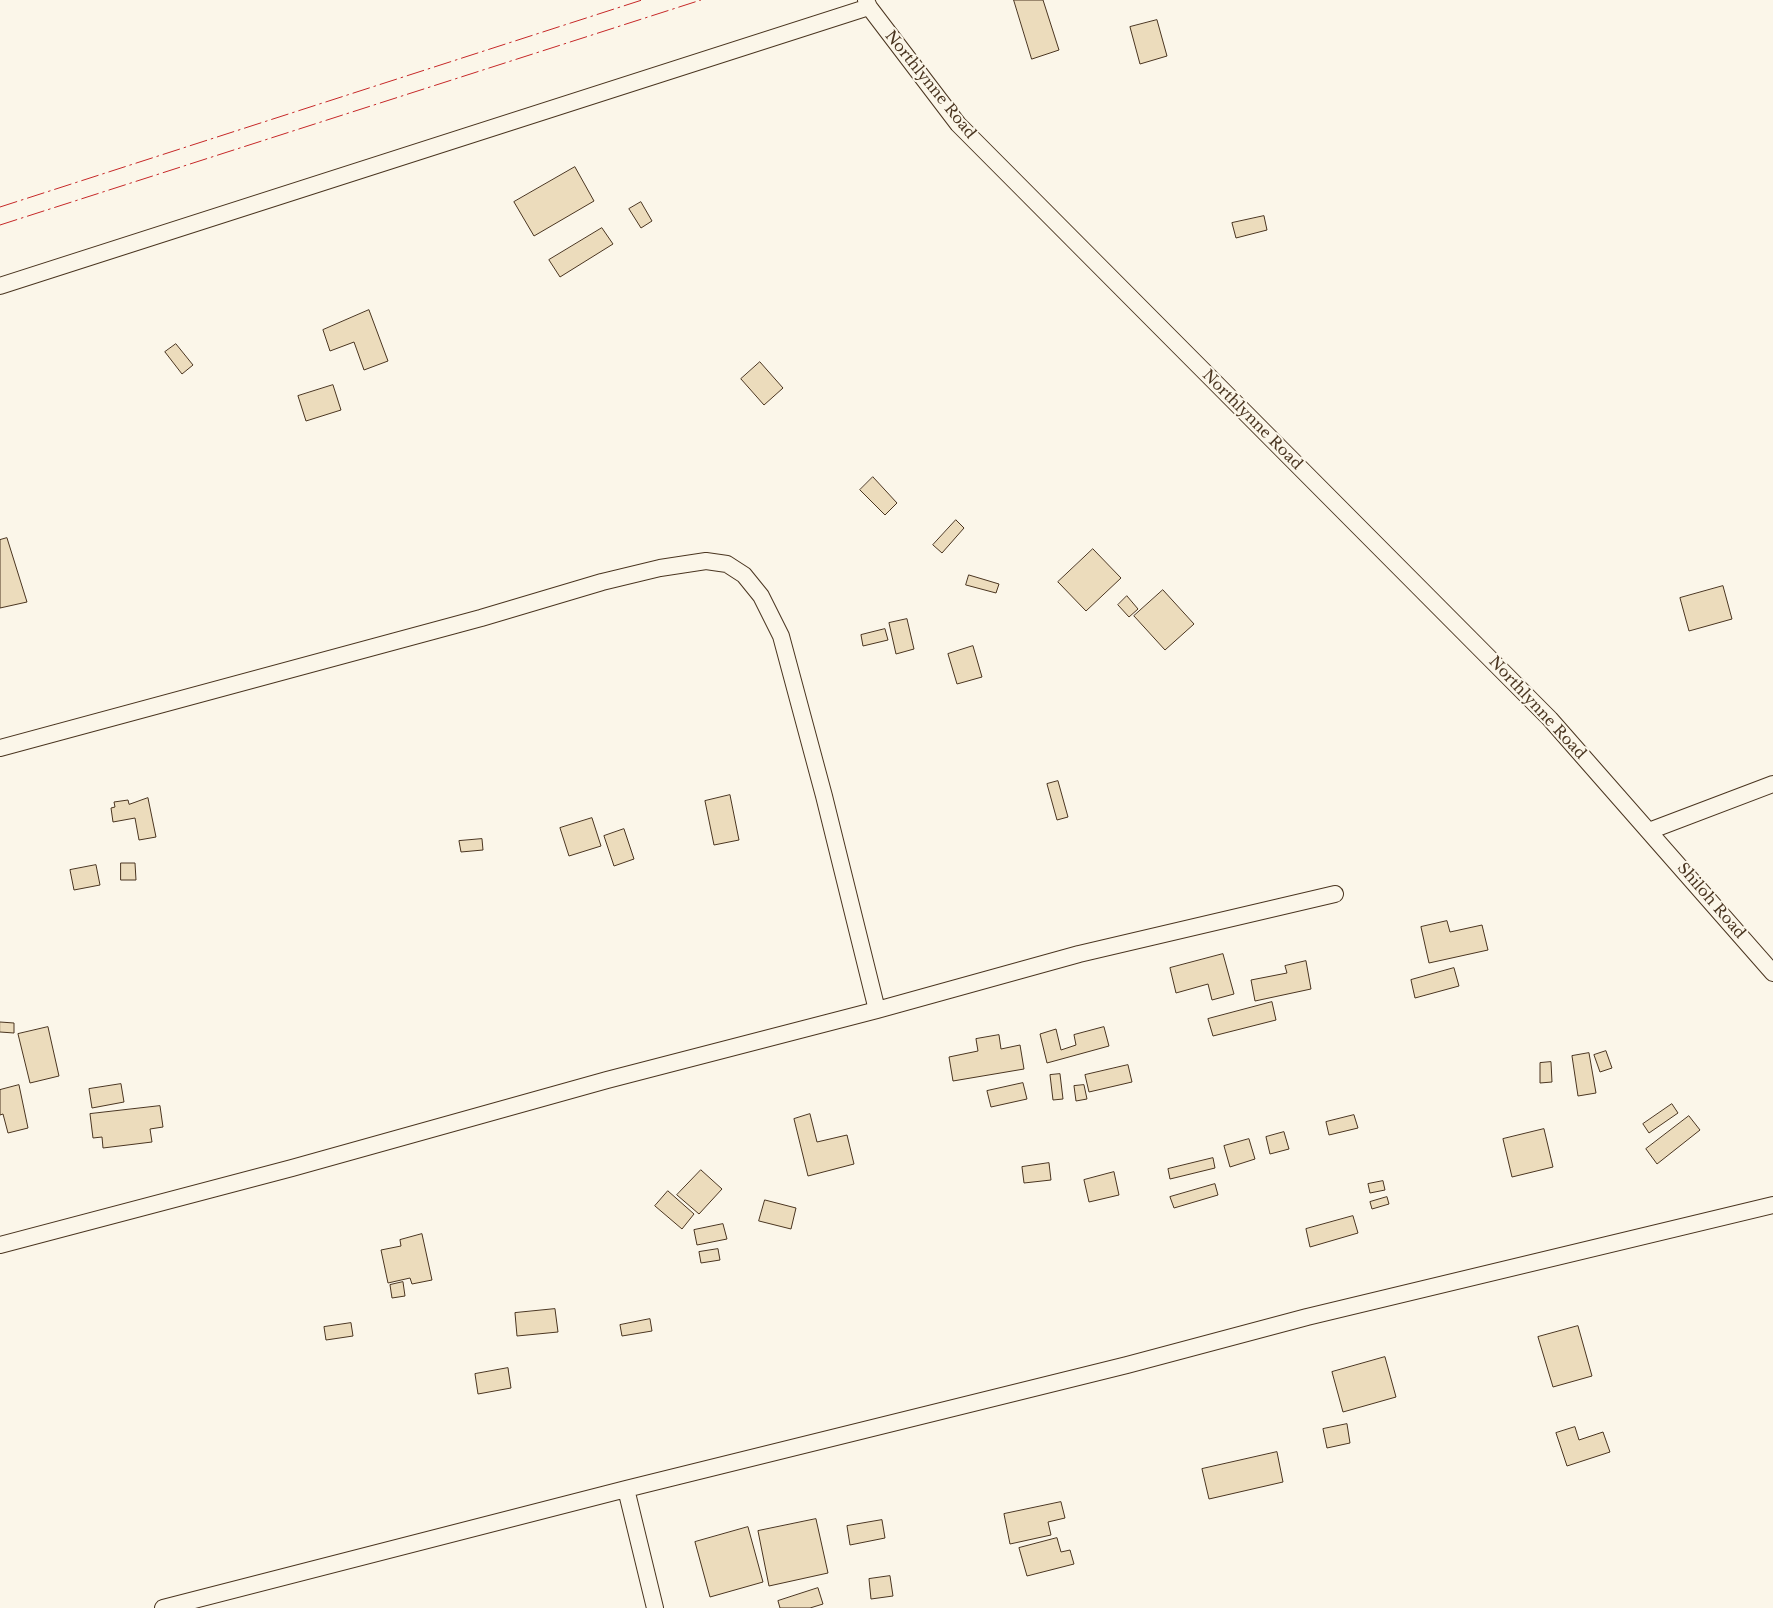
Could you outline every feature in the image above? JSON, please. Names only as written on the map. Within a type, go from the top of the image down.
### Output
[{"type":"street","points":[[0,286],[811,24],[867,4]]},
{"type":"street","name":"Northlynne Road","points":[[867,4],[958,124],[1550,719],[1649,831]]},
{"type":"street","points":[[0,748],[482,618],[602,582],[706,561],[727,564],[744,575],[761,596],[781,636],[820,777],[877,1010]]},
{"type":"street","points":[[1649,831],[1773,784]]},
{"type":"street","name":"Shiloh Road","points":[[1649,831],[1773,973]]},
{"type":"street","points":[[0,1245],[292,1168],[607,1080],[877,1010],[1079,954],[1335,894]]},
{"type":"street","points":[[164,1608],[626,1489],[859,1434],[1307,1317],[1773,1205]]},
{"type":"street","points":[[626,1489],[655,1608]]},
{"type":"building","points":[[1014,0],[1043,0],[1059,50],[1032,59]]},
{"type":"building","points":[[1157,20],[1167,56],[1140,64],[1130,27]]},
{"type":"building","points":[[575,167],[594,201],[534,236],[514,202]]},
{"type":"building","points":[[641,202],[652,221],[641,228],[629,209]]},
{"type":"building","points":[[1264,216],[1267,230],[1236,238],[1232,223]]},
{"type":"building","points":[[602,228],[613,244],[560,277],[549,260]]},
{"type":"building","points":[[369,310],[388,361],[364,370],[354,342],[330,351],[323,330]]},
{"type":"building","points":[[176,344],[193,365],[182,374],[165,352]]},
{"type":"building","points":[[760,362],[783,388],[764,405],[741,379]]},
{"type":"building","points":[[333,385],[341,410],[306,421],[298,396]]},
{"type":"building","points":[[873,477],[897,503],[885,515],[860,490]]},
{"type":"building","points":[[956,520],[964,528],[942,553],[933,545]]},
{"type":"building","points":[[7,538],[27,602],[0,608],[0,540]]},
{"type":"building","points":[[1093,549],[1121,578],[1086,611],[1058,582]]},
{"type":"building","points":[[969,575],[999,584],[996,593],[966,585]]},
{"type":"building","points":[[1723,586],[1732,619],[1689,631],[1680,598]]},
{"type":"building","points":[[1163,590],[1194,624],[1165,650],[1134,616]]},
{"type":"building","points":[[1127,596],[1138,609],[1129,617],[1118,605]]},
{"type":"building","points":[[907,619],[914,649],[896,654],[889,623]]},
{"type":"building","points":[[885,629],[888,640],[863,646],[861,635]]},
{"type":"building","points":[[973,646],[982,677],[957,684],[948,654]]},
{"type":"building","points":[[1058,781],[1068,817],[1057,820],[1047,784]]},
{"type":"building","points":[[730,795],[739,840],[714,845],[705,801]]},
{"type":"building","points":[[148,798],[156,837],[139,840],[135,818],[113,822],[111,808],[115,807],[114,802],[128,800],[129,804]]},
{"type":"building","points":[[592,818],[601,846],[569,856],[560,828]]},
{"type":"building","points":[[624,829],[634,859],[614,866],[604,836]]},
{"type":"building","points":[[482,839],[483,850],[461,852],[459,841]]},
{"type":"building","points":[[121,863],[135,863],[136,880],[121,880]]},
{"type":"building","points":[[96,865],[100,885],[74,890],[70,870]]},
{"type":"building","points":[[1447,921],[1450,932],[1482,925],[1488,950],[1429,963],[1421,927]]},
{"type":"building","points":[[1223,954],[1234,994],[1212,1000],[1208,984],[1176,993],[1170,968]]},
{"type":"building","points":[[1306,961],[1311,989],[1255,1001],[1251,980],[1287,973],[1285,966]]},
{"type":"building","points":[[1454,968],[1459,986],[1415,998],[1411,980]]},
{"type":"building","points":[[1272,1002],[1276,1020],[1213,1036],[1208,1019]]},
{"type":"building","points":[[0,1022],[14,1023],[14,1033],[0,1032]]},
{"type":"building","points":[[48,1027],[59,1076],[30,1083],[18,1034]]},
{"type":"building","points":[[1104,1027],[1109,1046],[1047,1063],[1040,1034],[1056,1029],[1061,1050],[1076,1045],[1074,1035]]},
{"type":"building","points":[[999,1035],[1001,1049],[1020,1045],[1024,1069],[953,1081],[949,1057],[978,1051],[976,1039]]},
{"type":"building","points":[[1606,1051],[1612,1068],[1600,1072],[1594,1055]]},
{"type":"building","points":[[1589,1053],[1596,1093],[1578,1096],[1572,1056]]},
{"type":"building","points":[[1551,1062],[1552,1082],[1540,1083],[1540,1063]]},
{"type":"building","points":[[1128,1065],[1132,1082],[1089,1092],[1085,1075]]},
{"type":"building","points":[[1060,1074],[1063,1099],[1053,1100],[1050,1075]]},
{"type":"building","points":[[1023,1083],[1027,1099],[991,1107],[987,1091]]},
{"type":"building","points":[[121,1084],[124,1102],[92,1108],[89,1089]]},
{"type":"building","points":[[19,1085],[28,1128],[8,1133],[3,1114],[0,1115],[0,1090]]},
{"type":"building","points":[[1084,1085],[1087,1099],[1076,1101],[1074,1086]]},
{"type":"building","points":[[1672,1104],[1678,1113],[1649,1133],[1643,1124]]},
{"type":"building","points":[[160,1106],[163,1127],[150,1129],[152,1142],[103,1148],[102,1137],[93,1138],[90,1114]]},
{"type":"building","points":[[810,1114],[817,1142],[847,1135],[854,1164],[808,1176],[794,1119]]},
{"type":"building","points":[[1354,1115],[1358,1128],[1329,1135],[1326,1122]]},
{"type":"building","points":[[1689,1116],[1700,1130],[1657,1164],[1646,1149]]},
{"type":"building","points":[[1544,1129],[1553,1167],[1512,1177],[1503,1139]]},
{"type":"building","points":[[1284,1132],[1289,1149],[1270,1154],[1266,1137]]},
{"type":"building","points":[[1249,1139],[1255,1159],[1230,1167],[1224,1146]]},
{"type":"building","points":[[1213,1158],[1215,1168],[1170,1179],[1168,1169]]},
{"type":"building","points":[[1049,1163],[1051,1180],[1024,1183],[1022,1167]]},
{"type":"building","points":[[701,1170],[722,1189],[699,1214],[677,1195]]},
{"type":"building","points":[[1114,1172],[1119,1195],[1089,1202],[1084,1180]]},
{"type":"building","points":[[1383,1181],[1385,1190],[1370,1193],[1368,1184]]},
{"type":"building","points":[[1215,1184],[1218,1195],[1174,1208],[1170,1197]]},
{"type":"building","points":[[668,1191],[694,1214],[682,1229],[655,1206]]},
{"type":"building","points":[[1387,1197],[1389,1204],[1372,1209],[1370,1202]]},
{"type":"building","points":[[765,1200],[796,1208],[791,1229],[759,1221]]},
{"type":"building","points":[[1353,1216],[1358,1233],[1310,1247],[1306,1229]]},
{"type":"building","points":[[723,1224],[727,1239],[697,1245],[694,1230]]},
{"type":"building","points":[[422,1234],[432,1280],[412,1284],[410,1278],[388,1283],[381,1250],[401,1246],[400,1240]]},
{"type":"building","points":[[718,1249],[720,1260],[701,1263],[699,1252]]},
{"type":"building","points":[[403,1282],[405,1296],[392,1298],[390,1285]]},
{"type":"building","points":[[555,1309],[558,1332],[517,1336],[515,1313]]},
{"type":"building","points":[[650,1319],[652,1331],[622,1336],[620,1325]]},
{"type":"building","points":[[351,1323],[353,1336],[326,1340],[324,1327]]},
{"type":"building","points":[[1578,1326],[1592,1376],[1553,1387],[1538,1337]]},
{"type":"building","points":[[1385,1357],[1396,1397],[1343,1412],[1332,1372]]},
{"type":"building","points":[[508,1368],[511,1388],[478,1394],[475,1374]]},
{"type":"building","points":[[1347,1424],[1350,1443],[1327,1448],[1323,1429]]},
{"type":"building","points":[[1575,1427],[1579,1440],[1603,1432],[1610,1452],[1567,1466],[1556,1433]]},
{"type":"building","points":[[1277,1452],[1283,1482],[1209,1499],[1202,1469]]},
{"type":"building","points":[[1061,1502],[1065,1518],[1048,1522],[1051,1535],[1010,1544],[1004,1514]]},
{"type":"building","points":[[816,1519],[828,1573],[769,1586],[758,1531]]},
{"type":"building","points":[[882,1520],[885,1538],[850,1545],[847,1526]]},
{"type":"building","points":[[748,1527],[763,1582],[710,1597],[695,1542]]},
{"type":"building","points":[[1057,1538],[1061,1552],[1070,1550],[1074,1564],[1027,1576],[1019,1548]]},
{"type":"building","points":[[890,1576],[893,1596],[871,1599],[869,1579]]},
{"type":"building","points":[[818,1588],[823,1604],[810,1608],[780,1608],[778,1601]]},
{"type":"power","points":[[0,207],[642,0]]},
{"type":"power","points":[[0,225],[701,0]]}]
